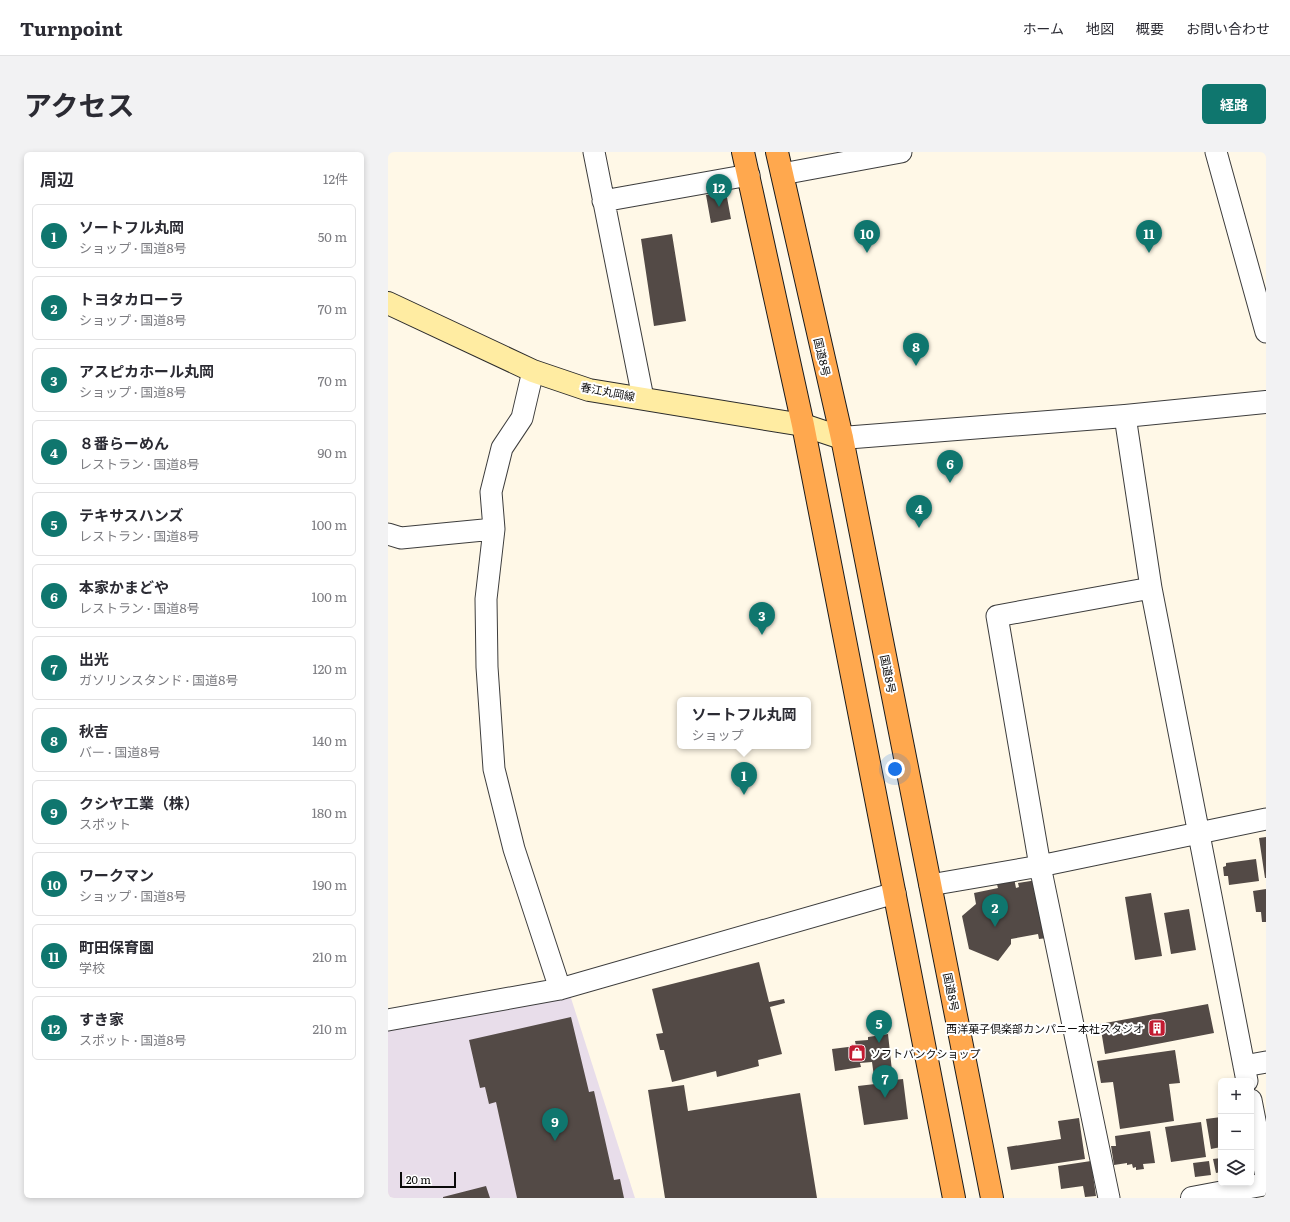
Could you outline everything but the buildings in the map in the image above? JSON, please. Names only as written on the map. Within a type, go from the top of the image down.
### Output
[{"type":"highway","points":[[743,152],[803,425],[896,893],[954,1198]]},
{"type":"highway","name":"国道8号","points":[[777,152],[842,438],[992,1198]]},
{"type":"main road","name":"春江丸岡線","points":[[388,303],[533,371],[590,390],[803,425],[842,438]]},
{"type":"street","points":[[594,152],[643,398]]},
{"type":"street","points":[[782,174],[901,152]]},
{"type":"street","points":[[1216,152],[1266,332]]},
{"type":"street","points":[[603,201],[748,175]]},
{"type":"street","points":[[533,371],[522,418],[502,448],[491,492],[494,529],[486,599],[487,666],[494,769],[514,849],[560,989]]},
{"type":"street","points":[[842,438],[1125,416],[1266,402]]},
{"type":"street","points":[[1125,416],[1151,588],[1246,1073],[1266,1062]]},
{"type":"street","points":[[388,534],[401,538],[494,529]]},
{"type":"street","points":[[1109,1198],[1040,866],[997,616],[1151,588]]},
{"type":"street","points":[[930,885],[1040,866],[1266,819]]},
{"type":"street","points":[[388,1020],[560,989],[896,893]]},
{"type":"street","points":[[1254,1114],[1266,1177]]},
{"type":"street","points":[[1192,1198],[1266,1184]]},
{"type":"shaded area","points":[[570,995],[635,1198],[388,1198],[388,1028]]},
{"type":"place","name":"すき家","points":[[719,207]]},
{"type":"place","name":"ワークマン","points":[[867,253]]},
{"type":"place","name":"町田保育園","points":[[1149,253]]},
{"type":"place","name":"秋吉","points":[[916,366]]},
{"type":"place","name":"本家かまどや","points":[[950,483]]},
{"type":"place","name":"８番らーめん","points":[[919,528]]},
{"type":"place","name":"アスピカホール丸岡","points":[[762,635]]},
{"type":"place","name":"ソートフル丸岡","points":[[744,795]]},
{"type":"place","name":"トヨタカローラ","points":[[995,927]]},
{"type":"place","name":"西洋菓子倶楽部カンパニー本社スタジオ","points":[[1157,1028]]},
{"type":"place","name":"テキサスハンズ","points":[[879,1043]]},
{"type":"place","name":"ソフトバンクショップ","points":[[857,1053]]},
{"type":"place","name":"出光","points":[[885,1098]]},
{"type":"place","name":"クシヤ工業（株）","points":[[555,1141]]}]
